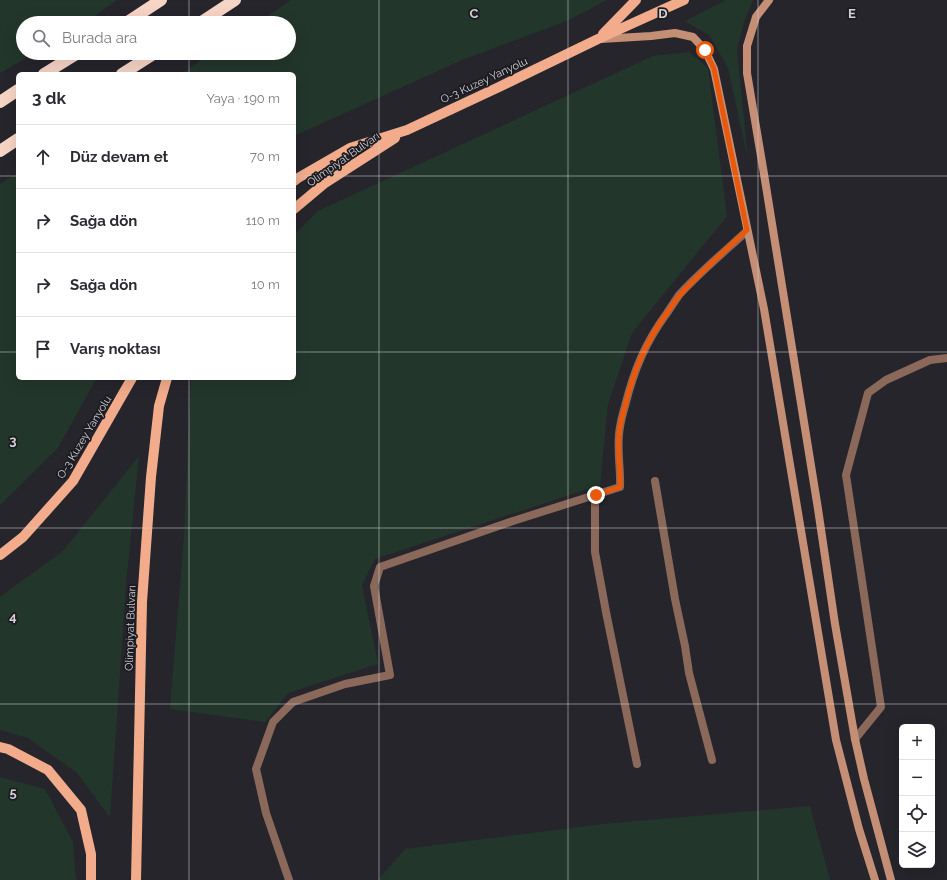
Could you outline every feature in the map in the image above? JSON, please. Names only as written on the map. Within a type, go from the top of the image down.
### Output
[{"type":"highway","points":[[137,16],[161,0]]},
{"type":"highway","points":[[211,16],[235,0]]},
{"type":"highway","points":[[47,72],[67,60]]},
{"type":"highway","points":[[125,72],[143,60]]},
{"type":"highway","points":[[0,102],[16,91]]},
{"type":"highway","points":[[0,151],[16,140]]},
{"type":"main road","points":[[598,39],[636,0]]},
{"type":"main road","name":"O-3 Kuzey Yanyolu","points":[[296,180],[350,148],[407,130],[598,39],[684,0]]},
{"type":"main road","name":"Olimpiyat Bulvarı","points":[[296,207],[325,184],[407,130]]},
{"type":"main road","name":"O-3 Kuzey Yanyolu","points":[[0,555],[23,537],[73,481],[131,380]]},
{"type":"main road","name":"Olimpiyat Bulvarı","points":[[136,880],[142,602],[151,477],[158,406],[166,380]]},
{"type":"main road","points":[[0,747],[8,749],[48,770],[81,810],[91,854],[91,880]]},
{"type":"street","points":[[769,0],[756,18],[747,46],[747,73],[835,624],[855,739],[891,880]]},
{"type":"street","points":[[598,39],[675,33],[693,37],[705,50],[714,69],[764,309],[836,740],[859,829],[875,880]]},
{"type":"street","points":[[289,880],[266,813],[256,769],[273,722],[293,702],[345,684],[390,675],[374,586],[380,567],[513,521],[620,487],[618,454],[620,427],[628,391],[636,367],[648,341],[678,296],[747,230]]},
{"type":"street","points":[[855,739],[881,707],[846,475],[868,393],[886,380],[930,360],[947,358]]},
{"type":"street","points":[[655,481],[675,599],[685,646],[688,673],[712,760]]},
{"type":"street","points":[[596,495],[595,552],[637,764]]},
{"type":"green space","points":[[0,0],[117,0],[95,16],[16,16],[16,60],[22,60],[0,73]]},
{"type":"green space","points":[[291,0],[607,0],[569,20],[462,60],[296,135],[296,72],[184,72],[202,60],[296,60],[296,16],[267,16]]},
{"type":"green space","points":[[726,0],[753,0],[744,22],[737,49],[748,160],[728,68],[710,36],[685,21]]},
{"type":"green space","points":[[689,52],[708,68],[727,216],[632,333],[608,404],[600,485],[375,559],[362,585],[378,664],[288,693],[265,722],[170,709],[184,536],[191,380],[296,380],[296,233],[318,211],[653,56]]},
{"type":"green space","points":[[16,174],[16,380],[96,380],[57,449],[0,505],[0,184]]},
{"type":"green space","points":[[139,456],[126,585],[110,817],[77,773],[28,738],[0,730],[0,597],[63,551]]},
{"type":"green space","points":[[0,777],[45,789],[73,842],[76,880],[0,880]]},
{"type":"green space","points":[[810,806],[830,880],[378,880],[405,849],[603,824]]},
{"type":"route","points":[[596,495],[620,487],[618,454],[620,427],[628,391],[636,367],[648,341],[678,296],[747,230],[714,69],[705,50]]}]
